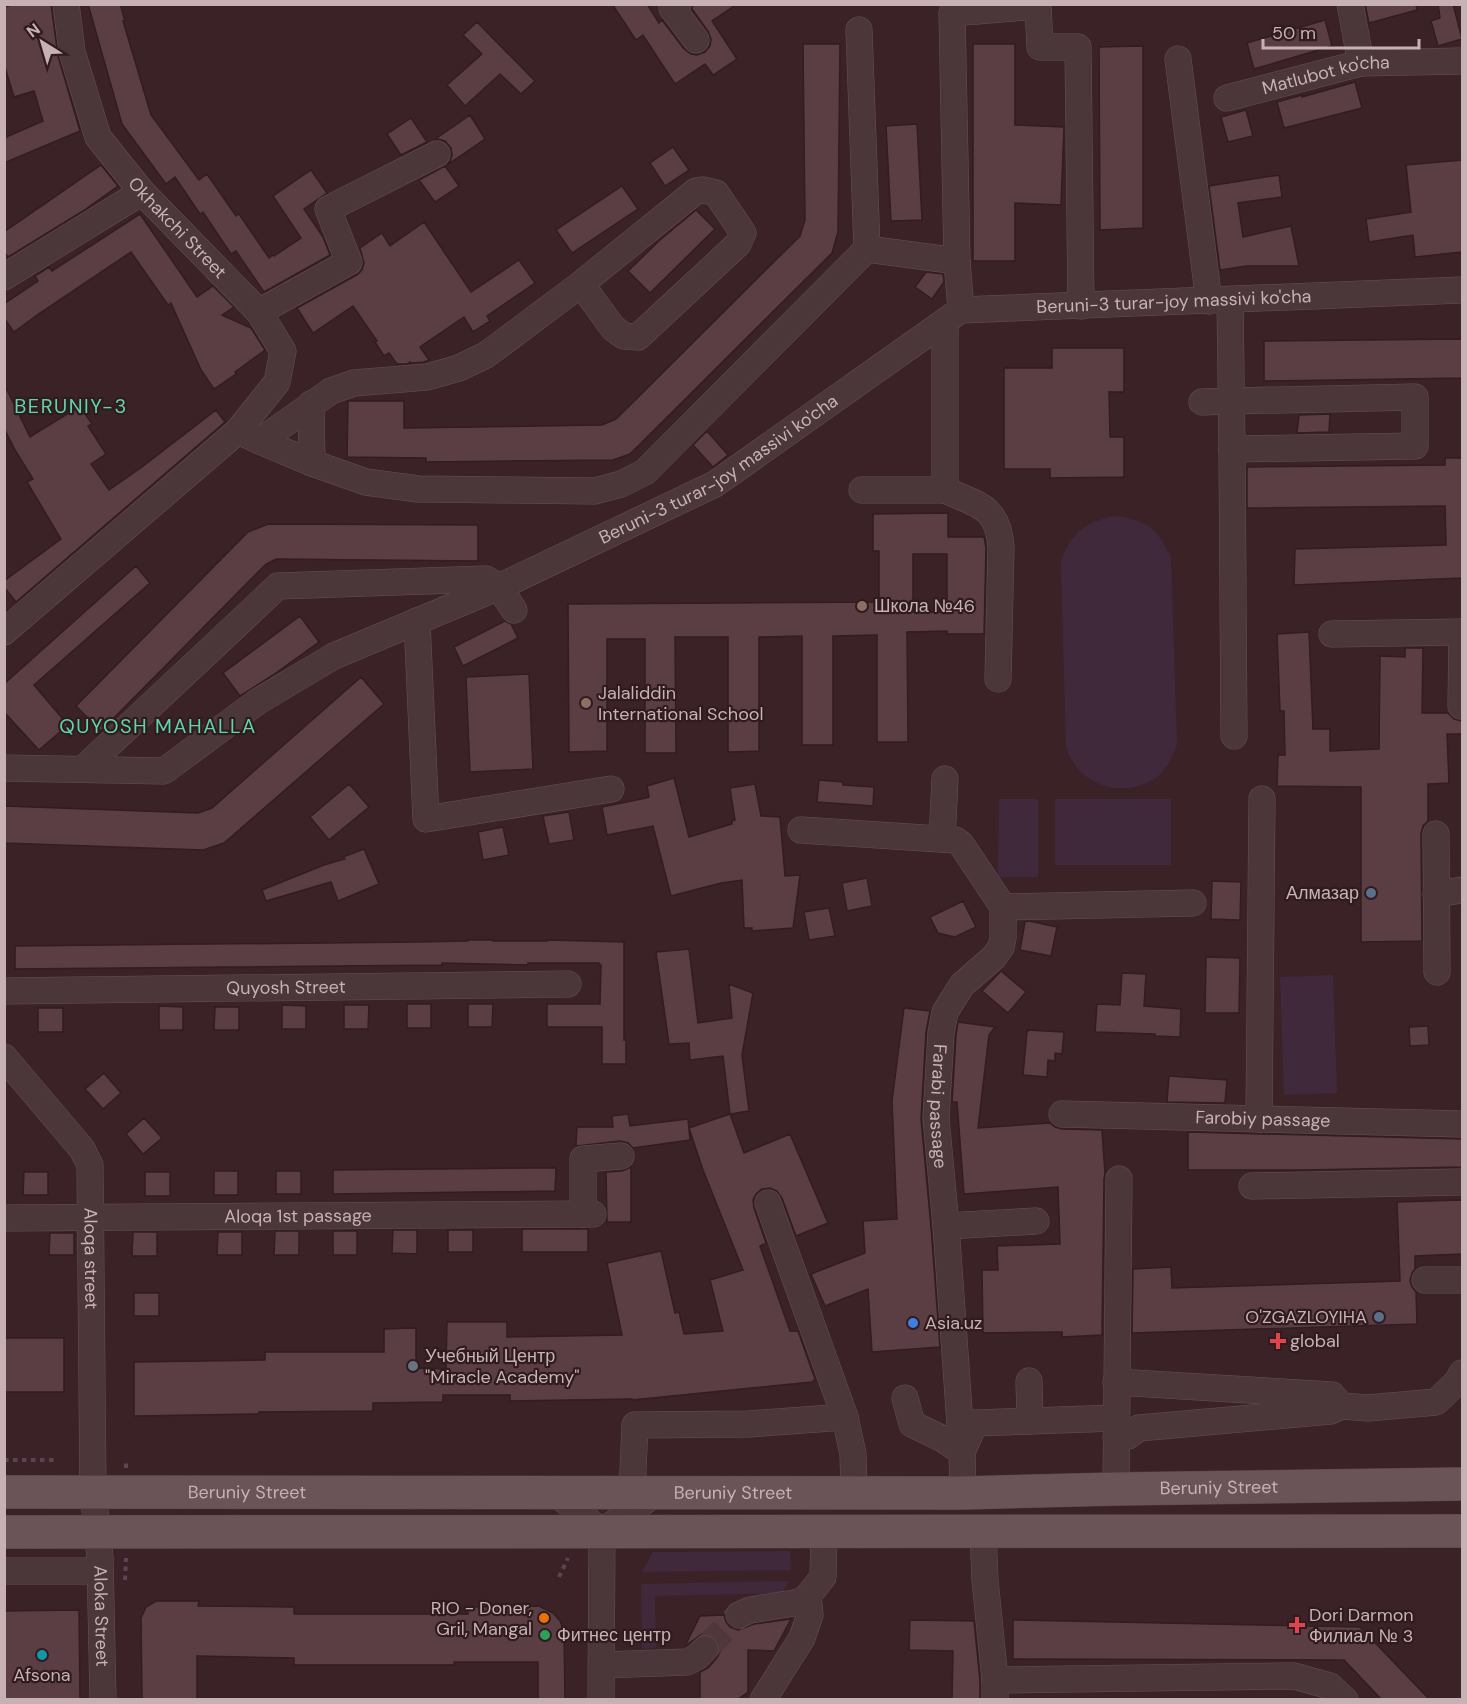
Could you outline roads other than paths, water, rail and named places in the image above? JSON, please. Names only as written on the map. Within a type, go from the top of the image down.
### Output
[{"type":"main road","name":"Beruniy Street","points":[[4,1492],[963,1493],[1462,1484]]},
{"type":"main road","points":[[4,1532],[1462,1531]]},
{"type":"street","name":"Okhakchi Street","points":[[66,4],[72,52],[98,137],[142,192],[259,312],[283,351],[277,382],[249,436]]},
{"type":"street","points":[[678,4],[672,8],[696,40]]},
{"type":"street","points":[[1350,4],[1361,63]]},
{"type":"street","points":[[945,489],[957,261],[952,13],[1038,6],[1040,47],[1078,47],[1081,306]]},
{"type":"street","points":[[249,436],[312,463],[366,482],[418,489],[595,491],[621,484],[645,472],[867,249],[859,30]]},
{"type":"street","points":[[1178,59],[1219,301],[1231,400],[1234,736]]},
{"type":"street","name":"Matlubot ko'cha","points":[[1227,98],[1361,63],[1462,61]]},
{"type":"street","points":[[259,312],[349,262],[328,209],[437,154]]},
{"type":"street","name":"Okhakchi Street","points":[[4,632],[249,436],[331,391],[354,383],[427,377],[473,362],[486,355],[581,284],[696,192],[704,190],[716,193],[743,233],[738,243],[638,337],[624,336],[613,328],[581,284]]},
{"type":"street","points":[[4,277],[142,192]]},
{"type":"street","points":[[867,249],[957,261]]},
{"type":"street","name":"Beruni-3 turar-joy massivi ko'cha","points":[[4,768],[164,771],[257,702],[334,656],[499,587],[715,484],[953,316],[1081,306],[1462,290]]},
{"type":"street","points":[[1202,402],[1415,398],[1415,446],[1232,449]]},
{"type":"street","points":[[311,404],[312,463]]},
{"type":"street","points":[[862,490],[945,489],[979,506],[994,517],[1000,532],[1001,548],[998,679]]},
{"type":"street","points":[[83,769],[278,586],[486,579],[499,587],[514,610]]},
{"type":"street","points":[[417,621],[426,819],[610,789]]},
{"type":"street","points":[[1332,634],[1462,632],[1461,706]]},
{"type":"street","points":[[942,839],[945,779]]},
{"type":"street","points":[[1259,1119],[1262,799]]},
{"type":"street","points":[[801,830],[955,840],[961,844],[1003,908],[1193,903]]},
{"type":"street","points":[[1436,834],[1437,972]]},
{"type":"street","points":[[1436,894],[1462,890]]},
{"type":"street","name":"Farabi passage","points":[[963,1493],[946,1226],[936,1119],[941,1033],[945,1012],[962,985],[1001,948],[1003,908]]},
{"type":"street","name":"Quyosh Street","points":[[4,991],[567,984]]},
{"type":"street","name":"Aloqa street","points":[[4,1057],[82,1149],[90,1165],[93,1492],[98,1532]]},
{"type":"street","name":"Farobiy passage","points":[[1062,1114],[1462,1124]]},
{"type":"street","name":"Aloqa 1st passage","points":[[4,1218],[588,1214],[583,1159],[621,1156]]},
{"type":"street","points":[[1116,1489],[1119,1179]]},
{"type":"street","points":[[1252,1186],[1462,1182]]},
{"type":"street","points":[[768,1203],[845,1418],[853,1454],[855,1492]]},
{"type":"street","points":[[946,1226],[1036,1221]]},
{"type":"street","points":[[1425,1280],[1462,1280]]},
{"type":"street","points":[[905,1398],[912,1424],[943,1439],[962,1452],[975,1423],[1030,1421],[1116,1428],[1128,1436],[1139,1428],[1331,1411],[1342,1406],[1368,1408],[1436,1402],[1457,1382],[1462,1373]]},
{"type":"street","points":[[1029,1381],[1030,1421]]},
{"type":"street","points":[[1116,1382],[1332,1395],[1342,1406]]},
{"type":"street","points":[[601,1700],[602,1532],[645,1492],[635,1425],[749,1424],[845,1418]]},
{"type":"street","points":[[555,1492],[602,1532]]},
{"type":"street","name":"Aloka Street","points":[[98,1532],[103,1700]]},
{"type":"street","points":[[739,1615],[750,1610],[800,1602],[808,1596],[823,1577],[824,1532]]},
{"type":"street","points":[[983,1532],[995,1690],[1294,1676],[1330,1686],[1345,1700]]},
{"type":"street","points":[[4,1571],[100,1571]]},
{"type":"street","points":[[763,1700],[802,1638],[810,1615],[808,1596]]},
{"type":"street","points":[[602,1665],[687,1662],[697,1657],[705,1649]]},
{"type":"tunnel","points":[[705,1649],[739,1615]]},
{"type":"place","name":"Школа №46","points":[[862,606]]},
{"type":"place","name":"Jalaliddin International School","points":[[586,703]]},
{"type":"place","name":"Алмазар","points":[[1371,893]]},
{"type":"place","name":"O'ZGAZLOYIHA","points":[[1379,1317]]},
{"type":"place","name":"Asia.uz","points":[[913,1323]]},
{"type":"place","name":"global","points":[[1278,1341]]},
{"type":"place","name":"Учебный Центр \"Miracle Academy\"","points":[[413,1366]]},
{"type":"place","name":"RIO - Doner, Gril, Mangal","points":[[544,1618]]},
{"type":"place","name":"Dori Darmon Филиал № 3","points":[[1297,1625]]},
{"type":"place","name":"Фитнес центр","points":[[545,1635]]},
{"type":"place","name":"Afsona","points":[[42,1655]]},
{"type":"district","name":"BERUNIY-3","points":[[71,406]]},
{"type":"district","name":"QUYOSH MAHALLA","points":[[158,726]]}]
